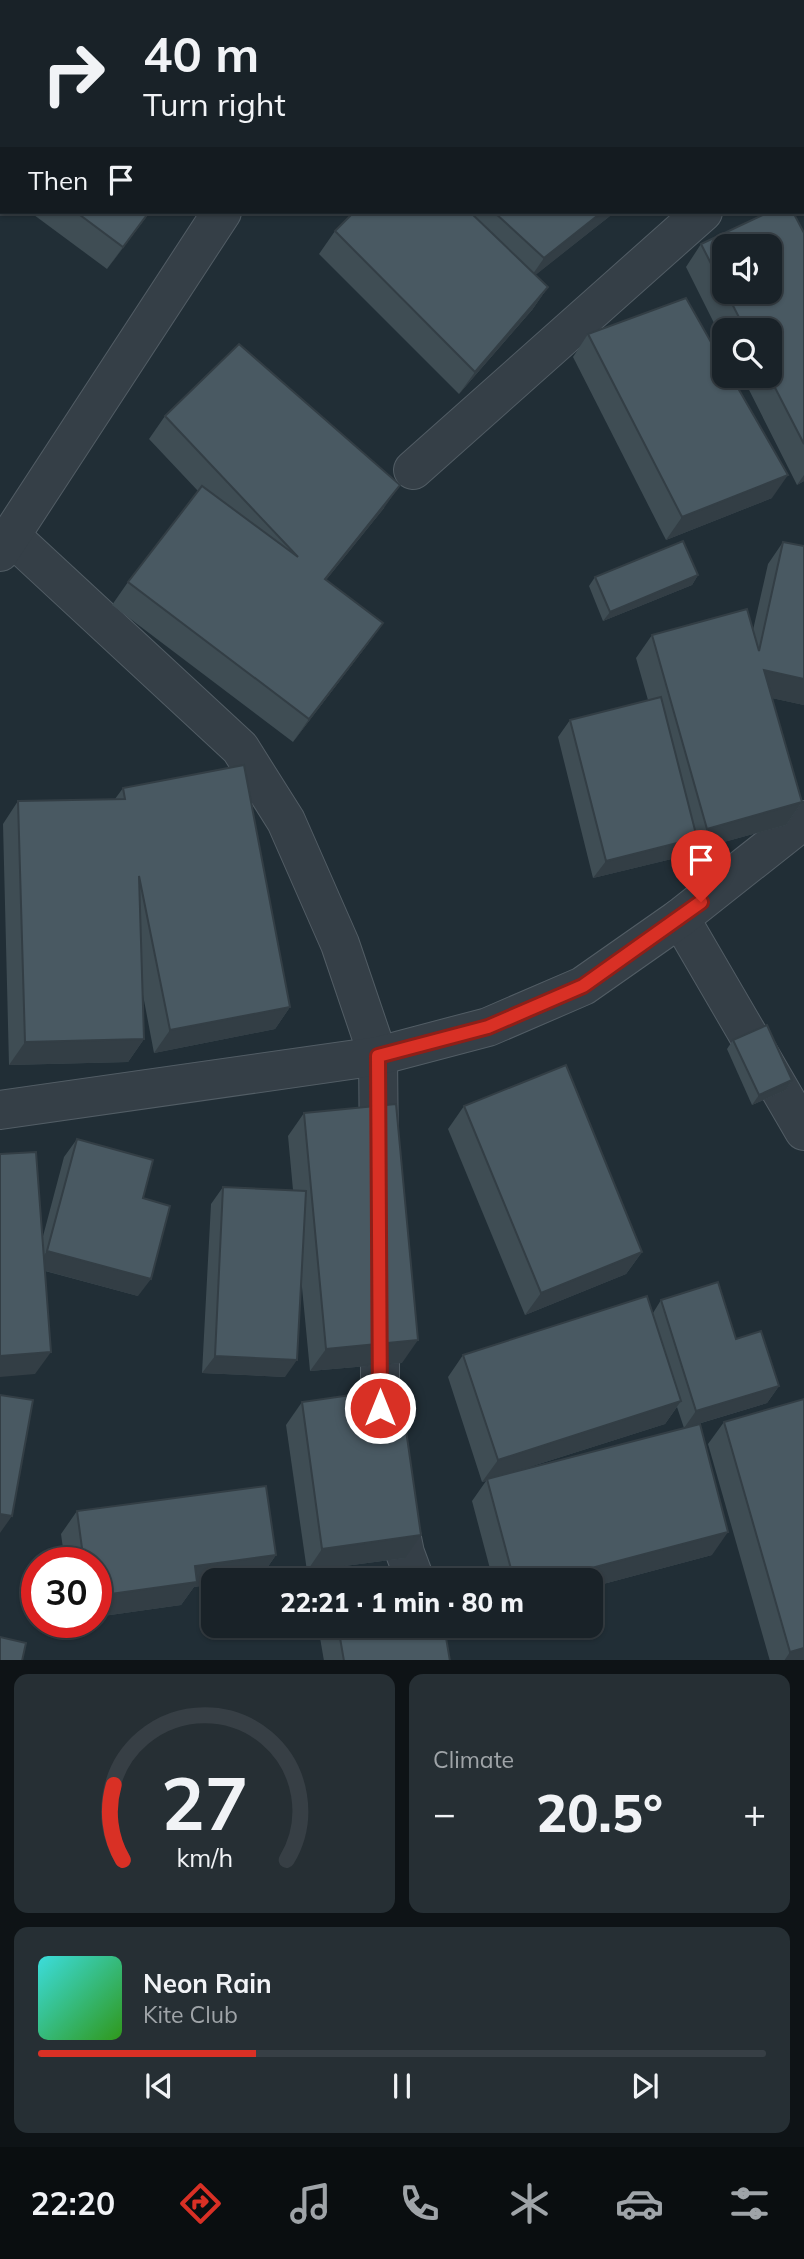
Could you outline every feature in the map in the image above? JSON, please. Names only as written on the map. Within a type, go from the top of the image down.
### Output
[{"type":"street","points":[[221,214],[5,544],[240,748],[286,821],[340,944],[378,1056],[379,1192]]},
{"type":"street","points":[[413,470],[701,214]]},
{"type":"street","points":[[0,1110],[378,1056],[488,1027],[583,986],[680,918],[804,820]]},
{"type":"street","points":[[680,918],[804,1131]]},
{"type":"street","points":[[379,1273],[380,1408],[388,1473],[411,1568]]},
{"type":"building","points":[[79,214],[148,214],[123,247]]},
{"type":"building","points":[[352,214],[472,214],[548,287],[475,372],[335,231]]},
{"type":"building","points":[[496,214],[599,214],[544,258]]},
{"type":"building","points":[[765,214],[794,214],[804,233],[804,444],[775,388],[782,388],[782,318],[739,318],[732,304],[782,304],[782,234],[722,234]]},
{"type":"building","points":[[712,239],[712,266],[701,244]]},
{"type":"building","points":[[686,298],[712,344],[712,388],[738,388],[788,475],[682,517],[588,334]]},
{"type":"building","points":[[239,344],[400,485],[325,579],[383,623],[309,719],[128,582],[202,486],[298,557],[165,416]]},
{"type":"building","points":[[683,541],[698,575],[610,612],[595,577]]},
{"type":"building","points":[[783,542],[804,546],[804,679],[764,670],[802,802],[707,829],[652,635],[747,609],[759,651]]},
{"type":"building","points":[[661,697],[697,838],[606,861],[570,720]]},
{"type":"building","points":[[244,765],[290,1007],[170,1030],[139,876],[144,1039],[25,1042],[18,801],[125,799],[123,788]]},
{"type":"building","points":[[767,1025],[792,1080],[759,1095],[733,1040]]},
{"type":"building","points":[[566,1065],[642,1252],[541,1293],[464,1106]]},
{"type":"building","points":[[396,1104],[418,1340],[326,1349],[304,1113]]},
{"type":"building","points":[[77,1139],[153,1160],[143,1198],[170,1206],[151,1279],[47,1251]]},
{"type":"building","points":[[36,1152],[51,1352],[0,1356],[0,1154]]},
{"type":"building","points":[[223,1187],[306,1191],[297,1360],[215,1356]]},
{"type":"building","points":[[718,1282],[736,1339],[761,1331],[779,1386],[696,1411],[661,1300]]},
{"type":"building","points":[[647,1296],[681,1401],[498,1460],[463,1355]]},
{"type":"building","points":[[400,1388],[421,1535],[322,1549],[302,1402]]},
{"type":"building","points":[[0,1395],[33,1400],[12,1516],[0,1514]]},
{"type":"building","points":[[804,1399],[804,1648],[790,1652],[724,1422]]},
{"type":"building","points":[[700,1424],[728,1532],[592,1568],[511,1568],[487,1479]]},
{"type":"building","points":[[266,1486],[276,1555],[195,1566],[197,1582],[112,1594],[112,1547],[82,1547],[77,1511]]},
{"type":"building","points":[[0,1637],[26,1643],[22,1660],[0,1660]]},
{"type":"building","points":[[340,1638],[446,1638],[450,1660],[344,1660]]},
{"type":"route","points":[[380,1408],[378,1056],[488,1027],[583,986],[701,902]]}]
